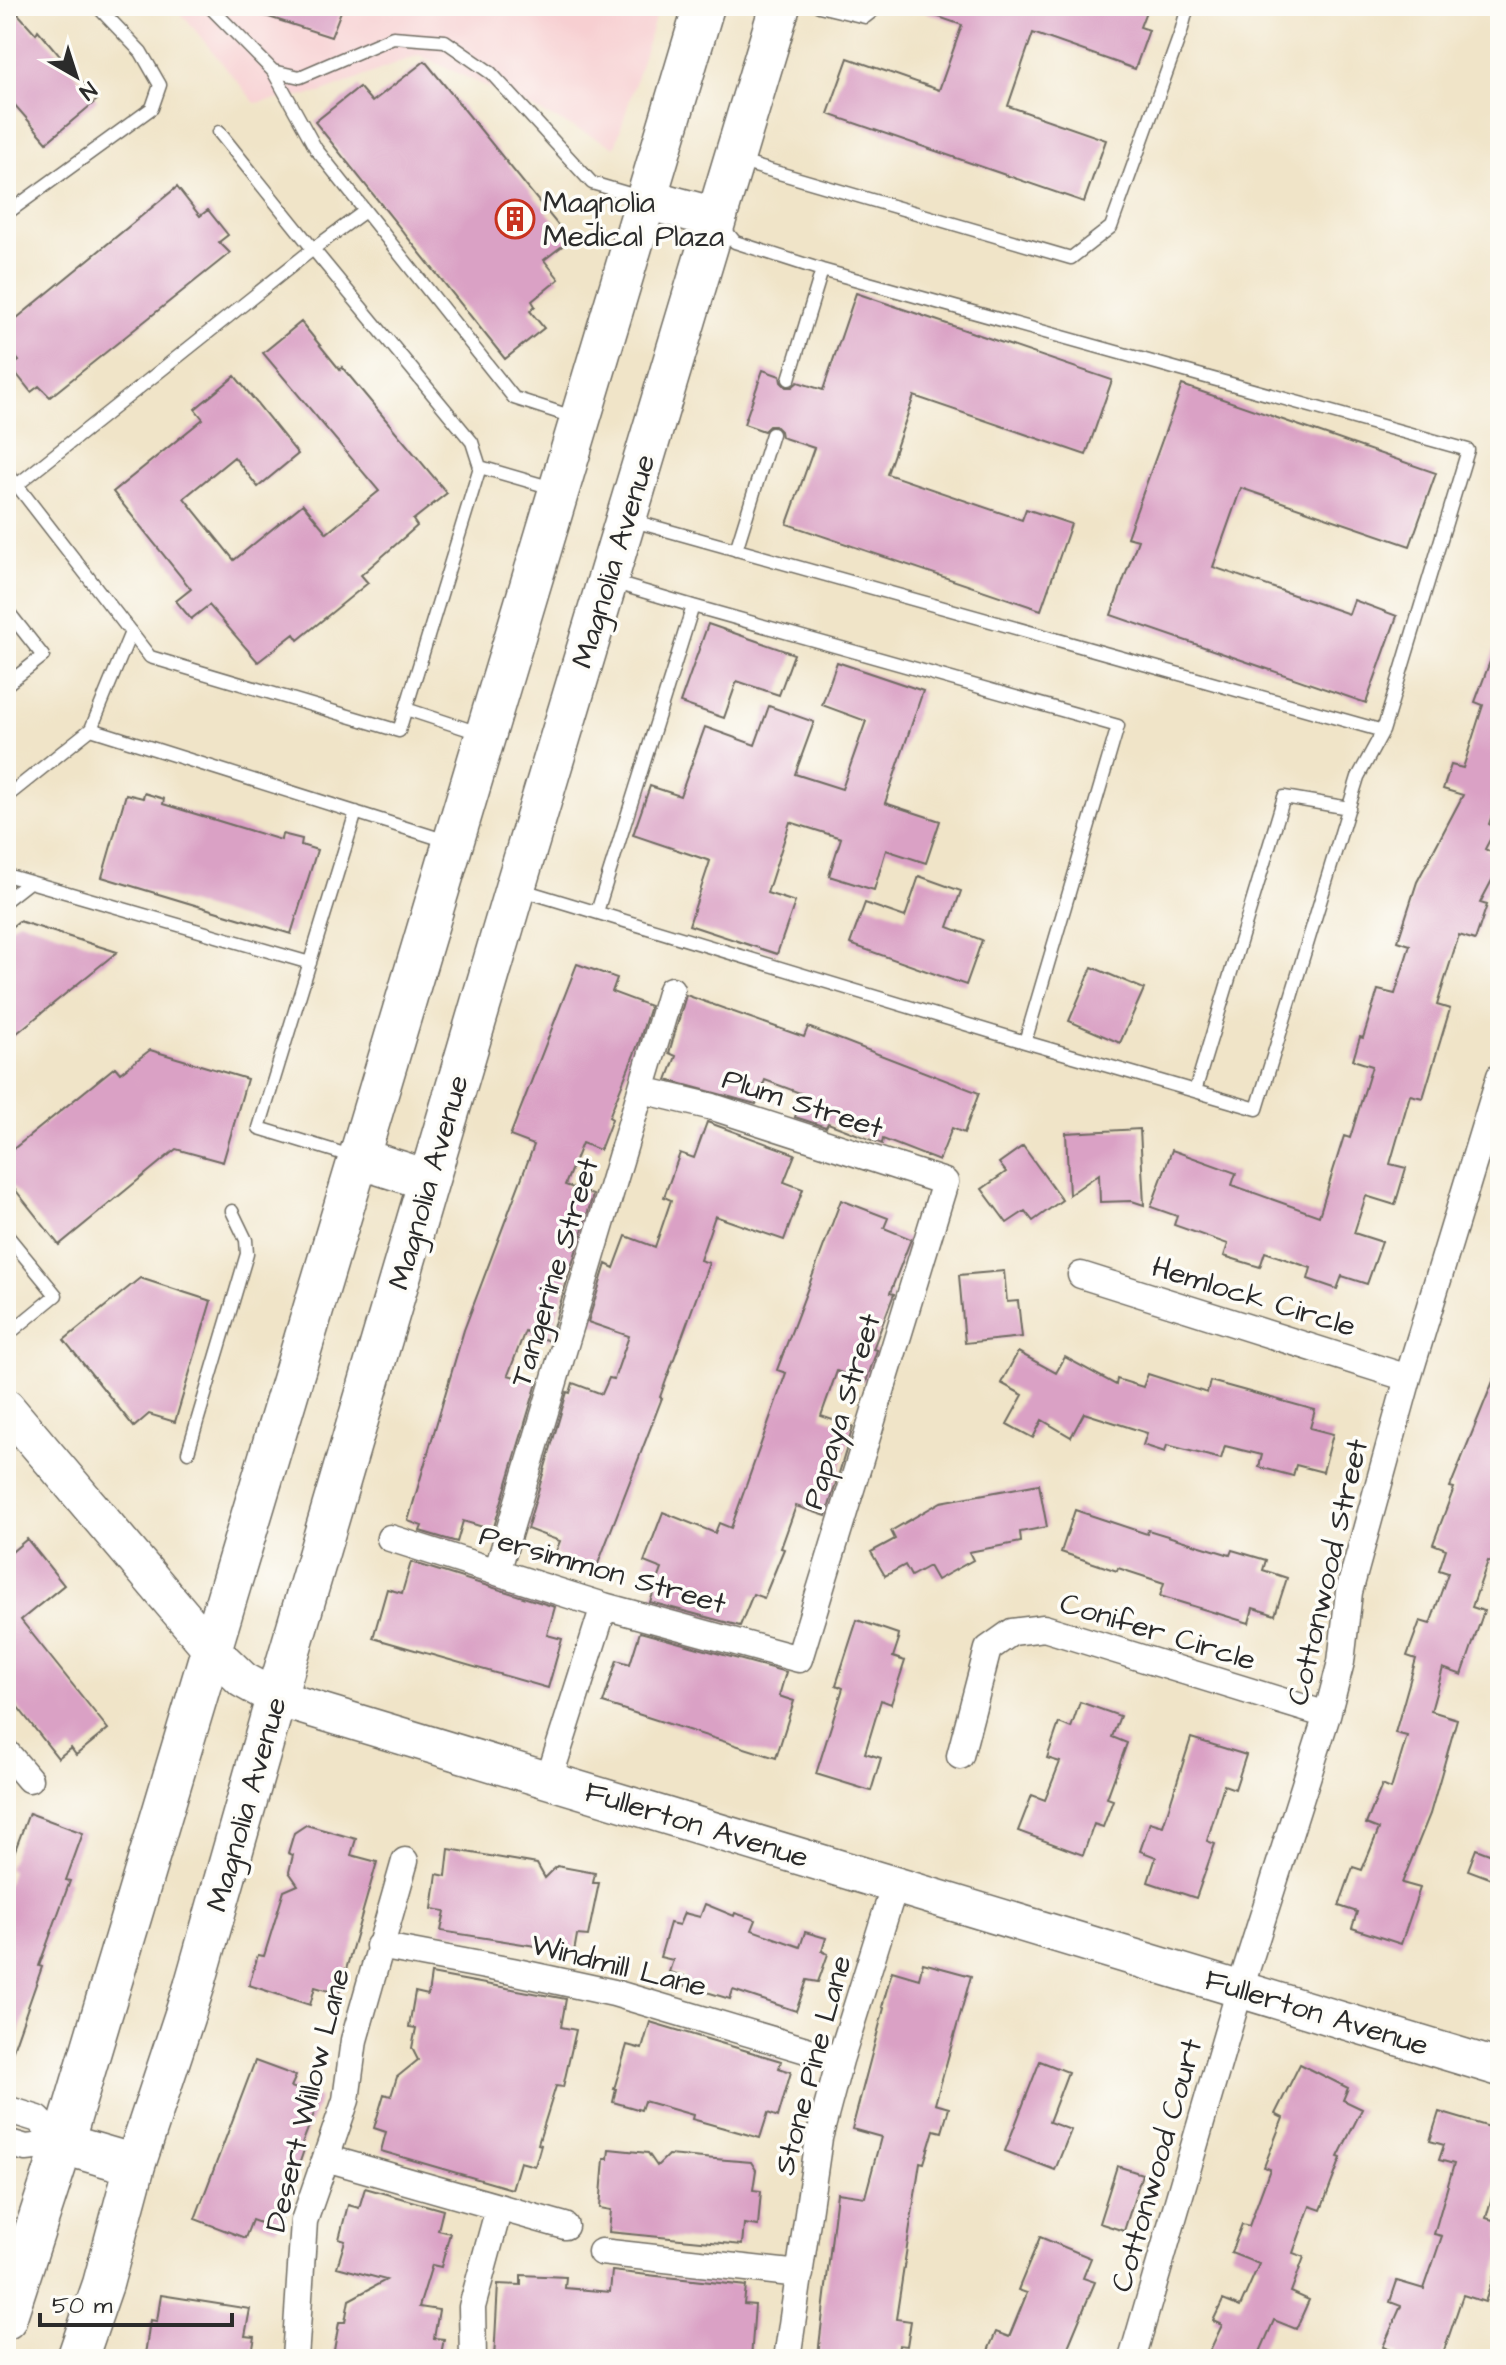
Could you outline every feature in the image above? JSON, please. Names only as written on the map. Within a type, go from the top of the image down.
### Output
[{"type":"main road","points":[[6,2319],[63,2144],[704,6]]},
{"type":"main road","name":"Magnolia Avenue","points":[[77,2359],[103,2284],[135,2165],[194,1987],[428,1180],[780,6]]},
{"type":"main road","points":[[646,199],[716,218]]},
{"type":"main road","points":[[358,1158],[428,1180]]},
{"type":"main road","name":"Fullerton Avenue","points":[[6,1407],[211,1649],[243,1680],[276,1698],[1500,2068]]},
{"type":"main road","points":[[63,2144],[135,2165]]},
{"type":"street","name":"Tangerine Street","points":[[497,1572],[671,990]]},
{"type":"street","name":"Cottonwood Street","points":[[1240,1989],[1327,1715],[1341,1662],[1349,1592],[1408,1378],[1500,1076]]},
{"type":"street","name":"Plum Street","points":[[642,1090],[713,1107],[945,1182]]},
{"type":"street","name":"Papaya Street","points":[[799,1659],[945,1182]]},
{"type":"street","name":"Hemlock Circle","points":[[1081,1275],[1408,1378]]},
{"type":"street","name":"Persimmon Street","points":[[390,1538],[604,1606],[799,1659]]},
{"type":"street","points":[[549,1779],[604,1606]]},
{"type":"street","name":"Conifer Circle","points":[[960,1756],[988,1649],[1012,1632],[1044,1628],[1327,1715]]},
{"type":"street","points":[[6,1752],[29,1779]]},
{"type":"street","name":"Desert Willow Lane","points":[[295,2359],[304,2221],[346,2100],[354,2040],[405,1861]]},
{"type":"street","name":"Stone Pine Lane","points":[[787,2359],[819,2138],[895,1884]]},
{"type":"street","name":"Windmill Lane","points":[[379,1946],[626,1996],[840,2060]]},
{"type":"street","name":"Cottonwood Court","points":[[1132,2359],[1240,1989]]},
{"type":"street","points":[[6,2109],[38,2119],[63,2144]]},
{"type":"street","points":[[6,2142],[26,2148],[63,2144]]},
{"type":"street","points":[[326,2158],[565,2226]]},
{"type":"street","points":[[473,2359],[472,2307],[499,2208]]},
{"type":"street","points":[[601,2252],[800,2274]]},
{"type":"lane","points":[[6,214],[152,108],[160,85],[141,52],[97,6]]},
{"type":"lane","points":[[209,6],[273,71],[316,149],[514,398],[580,419]]},
{"type":"lane","points":[[819,6],[865,17],[879,6]]},
{"type":"lane","points":[[734,160],[1071,258],[1111,227],[1188,6]]},
{"type":"lane","points":[[273,71],[300,77],[393,37],[445,41],[491,73],[592,183],[646,199]]},
{"type":"lane","points":[[6,471],[150,657],[399,731],[480,467],[472,442],[219,132]]},
{"type":"lane","points":[[17,485],[365,211]]},
{"type":"lane","points":[[515,888],[1257,1109],[1358,777],[1383,731],[1468,450],[822,270],[735,242],[716,218]]},
{"type":"lane","points":[[789,379],[822,270]]},
{"type":"lane","points":[[736,550],[772,434]]},
{"type":"lane","points":[[480,467],[559,490]]},
{"type":"lane","points":[[626,519],[1383,731]]},
{"type":"lane","points":[[607,580],[1118,726],[1025,1042]]},
{"type":"lane","points":[[597,912],[693,606]]},
{"type":"lane","points":[[6,609],[43,656],[6,685]]},
{"type":"lane","points":[[6,797],[91,729],[131,632]]},
{"type":"lane","points":[[406,709],[485,735]]},
{"type":"lane","points":[[91,729],[453,843]]},
{"type":"lane","points":[[1195,1091],[1284,797],[1349,808]]},
{"type":"lane","points":[[356,812],[259,1128],[358,1158]]},
{"type":"lane","points":[[6,875],[310,963]]},
{"type":"lane","points":[[6,900],[29,882]]},
{"type":"lane","points":[[188,1452],[247,1254],[246,1240],[232,1211]]},
{"type":"lane","points":[[6,1234],[56,1295],[6,1336]]},
{"type":"shaded area","points":[[175,6],[659,6],[615,147],[419,55],[320,93],[255,103]]},
{"type":"building","points":[[6,6],[11,6],[36,34],[38,30],[97,100],[47,142],[6,95]]},
{"type":"building","points":[[248,6],[343,6],[331,37],[247,10]]},
{"type":"building","points":[[916,6],[1148,6],[1140,27],[1149,30],[1135,69],[1033,33],[1008,106],[1106,140],[1084,202],[828,114],[848,58],[939,90],[962,25],[916,9]]},
{"type":"building","name":"Magnolia Medical Plaza","points":[[425,61],[570,240],[544,260],[559,279],[532,301],[535,306],[530,311],[544,328],[505,359],[315,122],[359,87],[372,102]]},
{"type":"building","points":[[177,187],[200,216],[208,210],[228,235],[219,242],[230,253],[50,397],[39,386],[31,392],[11,367],[19,361],[6,345],[6,327]]},
{"type":"building","points":[[856,293],[1112,380],[1086,455],[914,396],[887,474],[1022,520],[1026,509],[1071,524],[1041,610],[787,524],[814,448],[781,437],[775,426],[769,426],[764,431],[744,424],[763,370],[780,376],[786,387],[798,382],[823,390]]},
{"type":"building","points":[[301,322],[447,493],[413,520],[417,526],[361,575],[368,583],[298,640],[294,634],[258,662],[209,605],[191,619],[176,601],[191,589],[113,492],[203,419],[195,409],[235,376],[298,454],[258,487],[234,457],[184,498],[234,560],[303,504],[327,533],[379,491],[263,353]]},
{"type":"building","points":[[1182,385],[1436,473],[1410,546],[1241,488],[1213,567],[1349,614],[1354,600],[1397,616],[1366,703],[1111,615],[1138,540],[1127,537]]},
{"type":"building","points":[[708,624],[794,654],[779,695],[737,681],[724,718],[680,703]]},
{"type":"building","points":[[1498,640],[1500,791],[1489,824],[1496,828],[1485,849],[1500,857],[1500,865],[1480,903],[1487,905],[1475,940],[1459,935],[1445,979],[1437,1005],[1450,1009],[1423,1098],[1410,1095],[1390,1164],[1406,1168],[1395,1205],[1366,1196],[1354,1233],[1382,1242],[1367,1284],[1342,1276],[1337,1289],[1308,1279],[1311,1268],[1265,1252],[1260,1267],[1224,1256],[1228,1244],[1174,1225],[1177,1216],[1151,1207],[1172,1150],[1236,1173],[1232,1185],[1319,1216],[1344,1136],[1350,1138],[1372,1066],[1353,1060],[1360,1037],[1363,1038],[1378,990],[1395,994],[1410,945],[1398,941],[1417,882],[1463,795],[1443,789],[1451,765],[1463,768],[1483,705],[1475,702]]},
{"type":"building","points":[[837,662],[923,691],[885,803],[940,821],[926,863],[886,850],[874,890],[829,876],[841,838],[790,822],[767,893],[795,902],[777,954],[689,925],[710,861],[633,835],[650,786],[680,796],[705,727],[755,745],[769,706],[814,722],[795,774],[842,789],[866,721],[822,705]]},
{"type":"building","points":[[144,793],[164,799],[163,804],[281,840],[282,834],[302,839],[301,845],[317,850],[291,934],[102,877],[126,794],[143,798]]},
{"type":"building","points":[[919,876],[961,891],[948,927],[982,940],[966,985],[850,944],[865,903],[905,917]]},
{"type":"building","points":[[19,921],[117,952],[6,1042],[6,931]]},
{"type":"building","points":[[577,964],[617,978],[612,992],[650,1006],[600,1150],[582,1143],[565,1185],[593,1195],[549,1341],[525,1331],[508,1375],[537,1383],[493,1530],[463,1521],[457,1542],[420,1531],[422,1526],[408,1521],[464,1330],[534,1145],[510,1136]]},
{"type":"building","points":[[1092,967],[1144,989],[1120,1043],[1069,1021]]},
{"type":"building","points":[[686,995],[804,1037],[808,1027],[979,1093],[964,1133],[952,1128],[939,1161],[883,1139],[882,1144],[828,1123],[826,1127],[795,1117],[803,1094],[765,1080],[756,1104],[667,1080],[676,1056],[669,1053]]},
{"type":"building","points":[[150,1050],[247,1079],[223,1162],[176,1149],[59,1245],[6,1178],[6,1155],[115,1067],[120,1073]]},
{"type":"building","points":[[707,1122],[795,1154],[784,1182],[803,1189],[784,1240],[715,1216],[700,1260],[709,1263],[662,1398],[596,1569],[555,1554],[560,1541],[527,1529],[567,1392],[570,1393],[573,1383],[602,1394],[609,1378],[614,1379],[629,1336],[588,1322],[606,1264],[614,1268],[626,1236],[655,1247],[671,1200],[664,1197],[680,1153],[694,1158]]},
{"type":"building","points":[[1140,1129],[1144,1205],[1132,1201],[1100,1202],[1099,1174],[1069,1195],[1066,1133]]},
{"type":"building","points":[[1023,1146],[1062,1200],[1033,1221],[1025,1211],[1007,1223],[982,1189],[1006,1172],[999,1163]]},
{"type":"building","points":[[841,1200],[888,1218],[884,1228],[911,1239],[890,1293],[894,1294],[873,1349],[877,1350],[866,1382],[837,1371],[821,1416],[853,1427],[826,1516],[796,1506],[781,1548],[784,1549],[764,1598],[753,1594],[740,1626],[650,1602],[662,1569],[644,1562],[663,1512],[715,1533],[719,1523],[731,1528],[786,1373],[777,1370]]},
{"type":"building","points":[[1004,1271],[1007,1302],[1018,1301],[1022,1337],[965,1343],[959,1275]]},
{"type":"building","points":[[140,1278],[211,1301],[175,1422],[149,1414],[134,1427],[64,1340]]},
{"type":"building","points":[[1018,1352],[1056,1373],[1065,1357],[1116,1385],[1117,1379],[1143,1387],[1148,1374],[1207,1393],[1210,1381],[1315,1410],[1310,1428],[1333,1434],[1323,1472],[1296,1465],[1293,1476],[1259,1467],[1262,1455],[1225,1446],[1221,1459],[1167,1445],[1165,1452],[1143,1445],[1147,1433],[1084,1413],[1071,1437],[1042,1420],[1033,1438],[1007,1424],[1023,1395],[1001,1383]]},
{"type":"building","points":[[1498,1369],[1500,1564],[1488,1561],[1472,1607],[1484,1611],[1462,1675],[1443,1668],[1431,1711],[1457,1719],[1430,1814],[1402,1883],[1420,1888],[1401,1944],[1352,1928],[1357,1912],[1339,1906],[1353,1867],[1362,1870],[1379,1829],[1366,1824],[1382,1785],[1391,1789],[1407,1736],[1395,1733],[1416,1659],[1407,1656],[1420,1621],[1430,1624],[1448,1573],[1439,1570],[1446,1549],[1433,1544],[1454,1488],[1450,1487]]},
{"type":"building","points":[[1039,1484],[1047,1527],[1020,1532],[1021,1542],[969,1552],[973,1560],[937,1580],[929,1566],[911,1576],[905,1565],[885,1576],[871,1552],[895,1539],[891,1531],[941,1502]]},
{"type":"building","points":[[1075,1510],[1147,1534],[1148,1530],[1230,1555],[1232,1550],[1266,1560],[1263,1570],[1287,1578],[1275,1615],[1253,1608],[1249,1623],[1160,1596],[1164,1583],[1061,1552]]},
{"type":"building","points":[[27,1539],[64,1585],[21,1620],[108,1729],[76,1755],[71,1748],[58,1758],[6,1692],[6,1557]]},
{"type":"building","points":[[411,1562],[555,1607],[547,1635],[562,1639],[548,1688],[373,1638],[387,1589],[402,1593]]},
{"type":"building","points":[[857,1620],[898,1634],[893,1657],[905,1661],[891,1704],[881,1700],[865,1753],[881,1758],[871,1791],[816,1774],[843,1688],[836,1685]]},
{"type":"building","points":[[640,1632],[786,1672],[779,1696],[794,1701],[776,1758],[603,1703],[617,1660],[630,1664]]},
{"type":"building","points":[[1080,1702],[1120,1716],[1112,1737],[1127,1743],[1107,1798],[1113,1800],[1103,1827],[1094,1824],[1083,1855],[1018,1831],[1032,1795],[1045,1800],[1060,1762],[1047,1758],[1059,1723],[1071,1728]]},
{"type":"building","points":[[1191,1738],[1246,1755],[1235,1789],[1224,1785],[1207,1841],[1215,1844],[1196,1898],[1148,1882],[1156,1857],[1140,1851],[1150,1822],[1163,1826]]},
{"type":"building","points":[[29,1813],[83,1833],[66,1880],[70,1881],[39,1966],[42,1967],[9,2061],[6,2061],[6,1888],[12,1871],[8,1869]]},
{"type":"building","points":[[306,1825],[356,1839],[351,1855],[377,1862],[339,1994],[315,1987],[310,2005],[249,1985],[258,1955],[264,1956],[284,1891],[298,1885],[289,1872],[293,1855],[288,1853],[294,1833]]},
{"type":"building","points":[[449,1849],[537,1864],[545,1878],[557,1866],[595,1873],[593,1883],[599,1883],[588,1936],[577,1935],[574,1952],[441,1931],[445,1911],[432,1909],[437,1874],[446,1876]]},
{"type":"building","points":[[1476,1849],[1500,1858],[1500,1882],[1468,1870]]},
{"type":"building","points":[[705,1904],[734,1916],[735,1913],[756,1920],[752,1930],[800,1947],[805,1932],[826,1938],[822,1951],[828,1954],[818,1982],[807,1980],[796,2011],[733,1990],[730,1999],[683,1985],[684,1976],[669,1972],[673,1960],[660,1957],[670,1923],[679,1925],[684,1913],[700,1917]]},
{"type":"building","points":[[923,1963],[971,1976],[935,2104],[949,2108],[942,2132],[934,2130],[924,2163],[920,2162],[896,2319],[911,2321],[907,2346],[899,2345],[897,2359],[849,2359],[818,2355],[837,2193],[865,2197],[881,2137],[852,2129],[882,2007],[892,1971],[919,1979]]},
{"type":"building","points":[[431,1974],[566,1999],[561,2027],[576,2030],[563,2087],[556,2086],[538,2144],[541,2145],[535,2166],[520,2162],[512,2189],[381,2151],[386,2132],[374,2128],[384,2094],[391,2096],[397,2077],[418,2060],[412,2048],[416,2028],[409,2027],[415,1992],[428,1995]]},
{"type":"building","points":[[650,2022],[781,2061],[779,2068],[791,2072],[778,2117],[768,2113],[760,2138],[692,2119],[693,2115],[644,2101],[641,2110],[613,2102],[627,2045],[642,2049]]},
{"type":"building","points":[[255,2061],[296,2076],[291,2087],[320,2098],[300,2149],[304,2150],[277,2229],[252,2220],[245,2238],[195,2219]]},
{"type":"building","points":[[1040,2061],[1068,2072],[1049,2122],[1071,2130],[1055,2170],[1005,2151]]},
{"type":"building","points":[[1300,2064],[1348,2088],[1343,2100],[1362,2109],[1338,2157],[1341,2158],[1321,2210],[1310,2206],[1293,2253],[1304,2257],[1291,2292],[1309,2300],[1296,2329],[1274,2320],[1257,2359],[1206,2359],[1222,2325],[1213,2321],[1223,2300],[1240,2307],[1259,2264],[1231,2253],[1242,2224],[1249,2226],[1270,2169],[1264,2167],[1283,2118],[1275,2114]]},
{"type":"building","points":[[1439,2112],[1500,2130],[1500,2168],[1486,2218],[1500,2222],[1500,2258],[1485,2302],[1463,2295],[1441,2359],[1397,2359],[1399,2354],[1383,2347],[1401,2306],[1390,2302],[1397,2281],[1424,2289],[1442,2236],[1434,2234],[1454,2164],[1439,2160],[1444,2145],[1430,2141]]},
{"type":"building","points":[[609,2149],[648,2153],[657,2166],[668,2155],[751,2162],[756,2170],[753,2190],[761,2191],[758,2226],[744,2224],[742,2245],[609,2232],[611,2210],[600,2208],[604,2159],[608,2159]]},
{"type":"building","points":[[1117,2166],[1142,2174],[1124,2231],[1099,2223]]},
{"type":"building","points":[[365,2188],[443,2210],[438,2230],[450,2233],[441,2267],[432,2265],[419,2307],[439,2310],[434,2338],[444,2339],[440,2359],[349,2359],[333,2356],[339,2322],[345,2322],[349,2300],[386,2280],[337,2267],[345,2241],[339,2239],[348,2205],[359,2208]]},
{"type":"building","points":[[1040,2237],[1091,2258],[1083,2278],[1095,2282],[1063,2359],[1003,2359],[987,2353],[996,2332],[1009,2337],[1027,2293],[1018,2290]]},
{"type":"building","points":[[612,2271],[746,2286],[744,2304],[755,2305],[751,2359],[661,2359],[578,2351],[578,2359],[494,2359],[498,2284],[521,2285],[521,2275],[566,2277],[565,2288],[610,2292]]},
{"type":"building","points":[[161,2295],[250,2309],[245,2336],[255,2337],[251,2359],[156,2359],[145,2355],[150,2320],[157,2321]]},
{"type":"place","name":"Magnolia Medical Plaza","points":[[515,219]]}]
